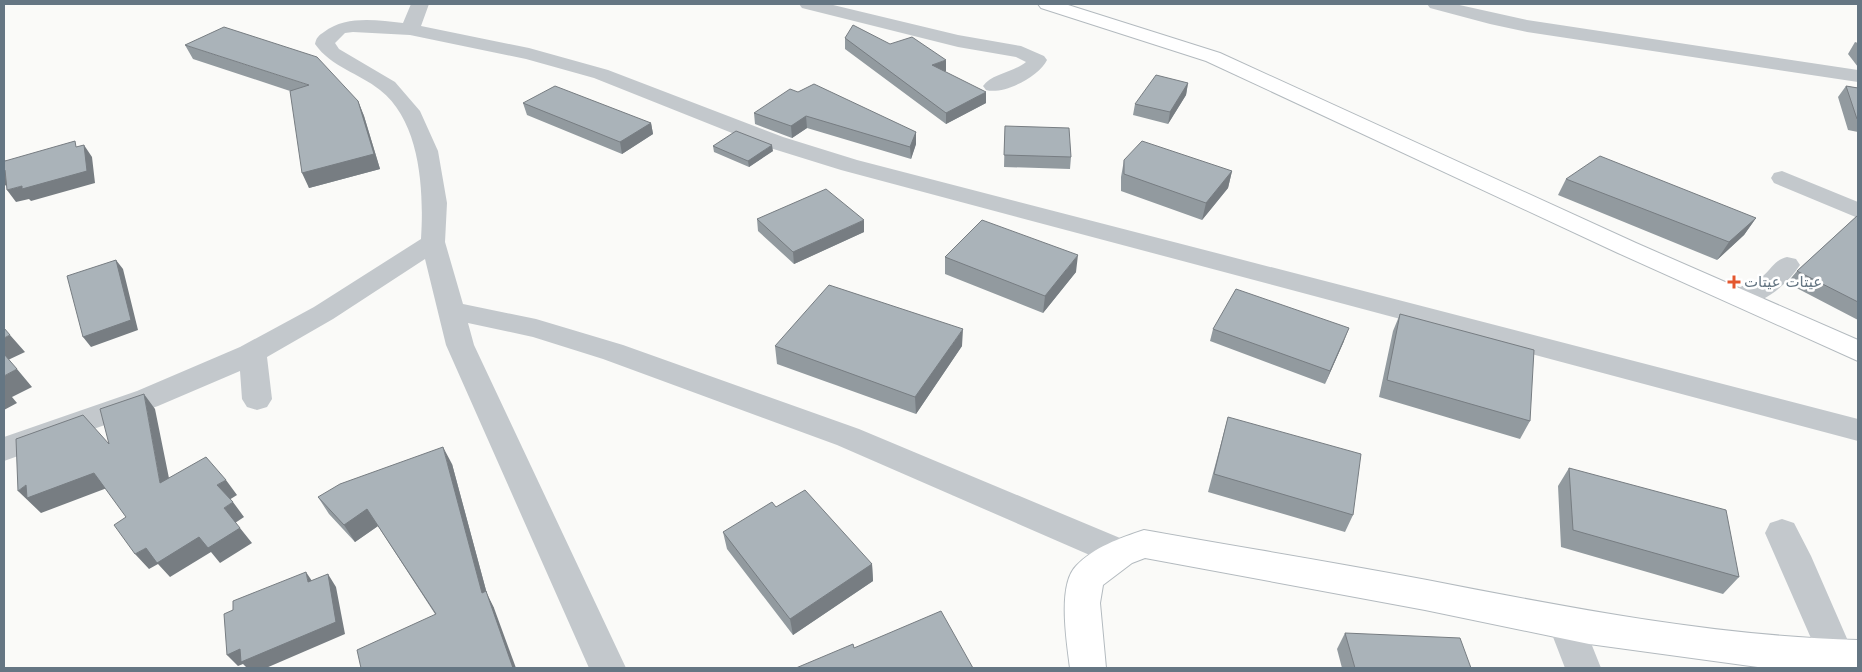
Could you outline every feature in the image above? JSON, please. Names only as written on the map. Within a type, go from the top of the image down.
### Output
[{"type":"main road","points":[[1047,4],[1213,58],[1858,351]]},
{"type":"main road","points":[[1088,668],[1082,604],[1087,577],[1120,553],[1144,544],[1566,624],[1790,655],[1848,657]]},
{"type":"street","points":[[410,29],[420,4]]},
{"type":"street","points":[[808,4],[958,41],[1021,52],[1037,60],[1031,69],[993,86]]},
{"type":"street","points":[[1436,4],[1490,19],[1535,28],[1858,76]]},
{"type":"street","points":[[607,668],[460,345],[433,242],[435,203],[427,151],[410,111],[388,86],[332,53],[325,40],[331,34],[353,26],[410,29],[529,54],[601,74],[775,142],[849,165],[1858,430]]},
{"type":"street","points":[[1782,178],[1858,211]]},
{"type":"street","points":[[4,449],[138,403],[284,336],[341,303],[433,242]]},
{"type":"street","points":[[1740,298],[1771,283],[1786,265]]},
{"type":"street","points":[[451,311],[536,328],[613,352],[848,437],[1120,553]]},
{"type":"street","points":[[252,351],[257,400]]},
{"type":"street","points":[[1782,533],[1848,657]]},
{"type":"street","points":[[1566,624],[1583,668]]},
{"type":"building","points":[[853,25],[890,44],[912,37],[946,60],[932,65],[986,92],[946,113],[845,38]]},
{"type":"building","points":[[224,27],[317,57],[358,101],[374,154],[302,173],[290,91],[309,85],[185,45]]},
{"type":"building","points":[[1156,75],[1188,83],[1170,112],[1135,104]]},
{"type":"building","points":[[814,84],[916,132],[910,147],[806,116],[791,126],[754,113],[790,89],[798,92]]},
{"type":"building","points":[[555,86],[651,123],[620,142],[523,103]]},
{"type":"building","points":[[1846,86],[1858,88],[1858,119],[1857,119]]},
{"type":"building","points":[[1005,126],[1069,128],[1071,157],[1004,155]]},
{"type":"building","points":[[736,131],[772,145],[748,161],[713,146]]},
{"type":"building","points":[[75,141],[76,147],[84,145],[87,171],[22,189],[22,186],[7,190],[4,159],[5,161]]},
{"type":"building","points":[[1142,141],[1232,171],[1206,203],[1124,174],[1124,160]]},
{"type":"building","points":[[1600,156],[1756,218],[1729,242],[1566,179]]},
{"type":"building","points":[[826,189],[864,220],[793,252],[757,219]]},
{"type":"building","points":[[1858,215],[1858,302],[1797,271]]},
{"type":"building","points":[[982,220],[1078,255],[1045,296],[945,257]]},
{"type":"building","points":[[116,260],[131,320],[83,337],[67,276]]},
{"type":"building","points":[[829,285],[963,329],[915,397],[775,346]]},
{"type":"building","points":[[1236,289],[1349,328],[1330,371],[1213,329]]},
{"type":"building","points":[[1400,314],[1534,350],[1530,421],[1387,380]]},
{"type":"building","points":[[4,328],[10,335],[4,338]]},
{"type":"building","points":[[4,354],[17,369],[4,376]]},
{"type":"building","points":[[144,394],[160,483],[206,457],[226,480],[217,485],[233,502],[224,508],[240,528],[208,548],[199,537],[157,563],[146,548],[135,554],[114,525],[126,517],[94,473],[27,498],[26,485],[18,491],[16,439],[83,415],[109,444],[100,409]]},
{"type":"building","points":[[1228,417],[1361,454],[1353,515],[1214,474]]},
{"type":"building","points":[[443,447],[482,593],[486,591],[513,668],[361,668],[357,650],[436,614],[367,509],[344,525],[318,497],[340,484]]},
{"type":"building","points":[[1569,468],[1726,510],[1739,577],[1573,530]]},
{"type":"building","points":[[805,490],[872,564],[790,619],[723,532],[772,502],[776,507]]},
{"type":"building","points":[[306,572],[308,582],[328,574],[336,622],[241,662],[240,649],[227,655],[224,614],[233,610],[233,601]]},
{"type":"building","points":[[941,611],[973,668],[796,668],[853,644],[854,648]]},
{"type":"building","points":[[1345,633],[1460,638],[1471,668],[1355,668]]},
{"type":"place","name":"عيتات عيتات","points":[[1734,282]]}]
